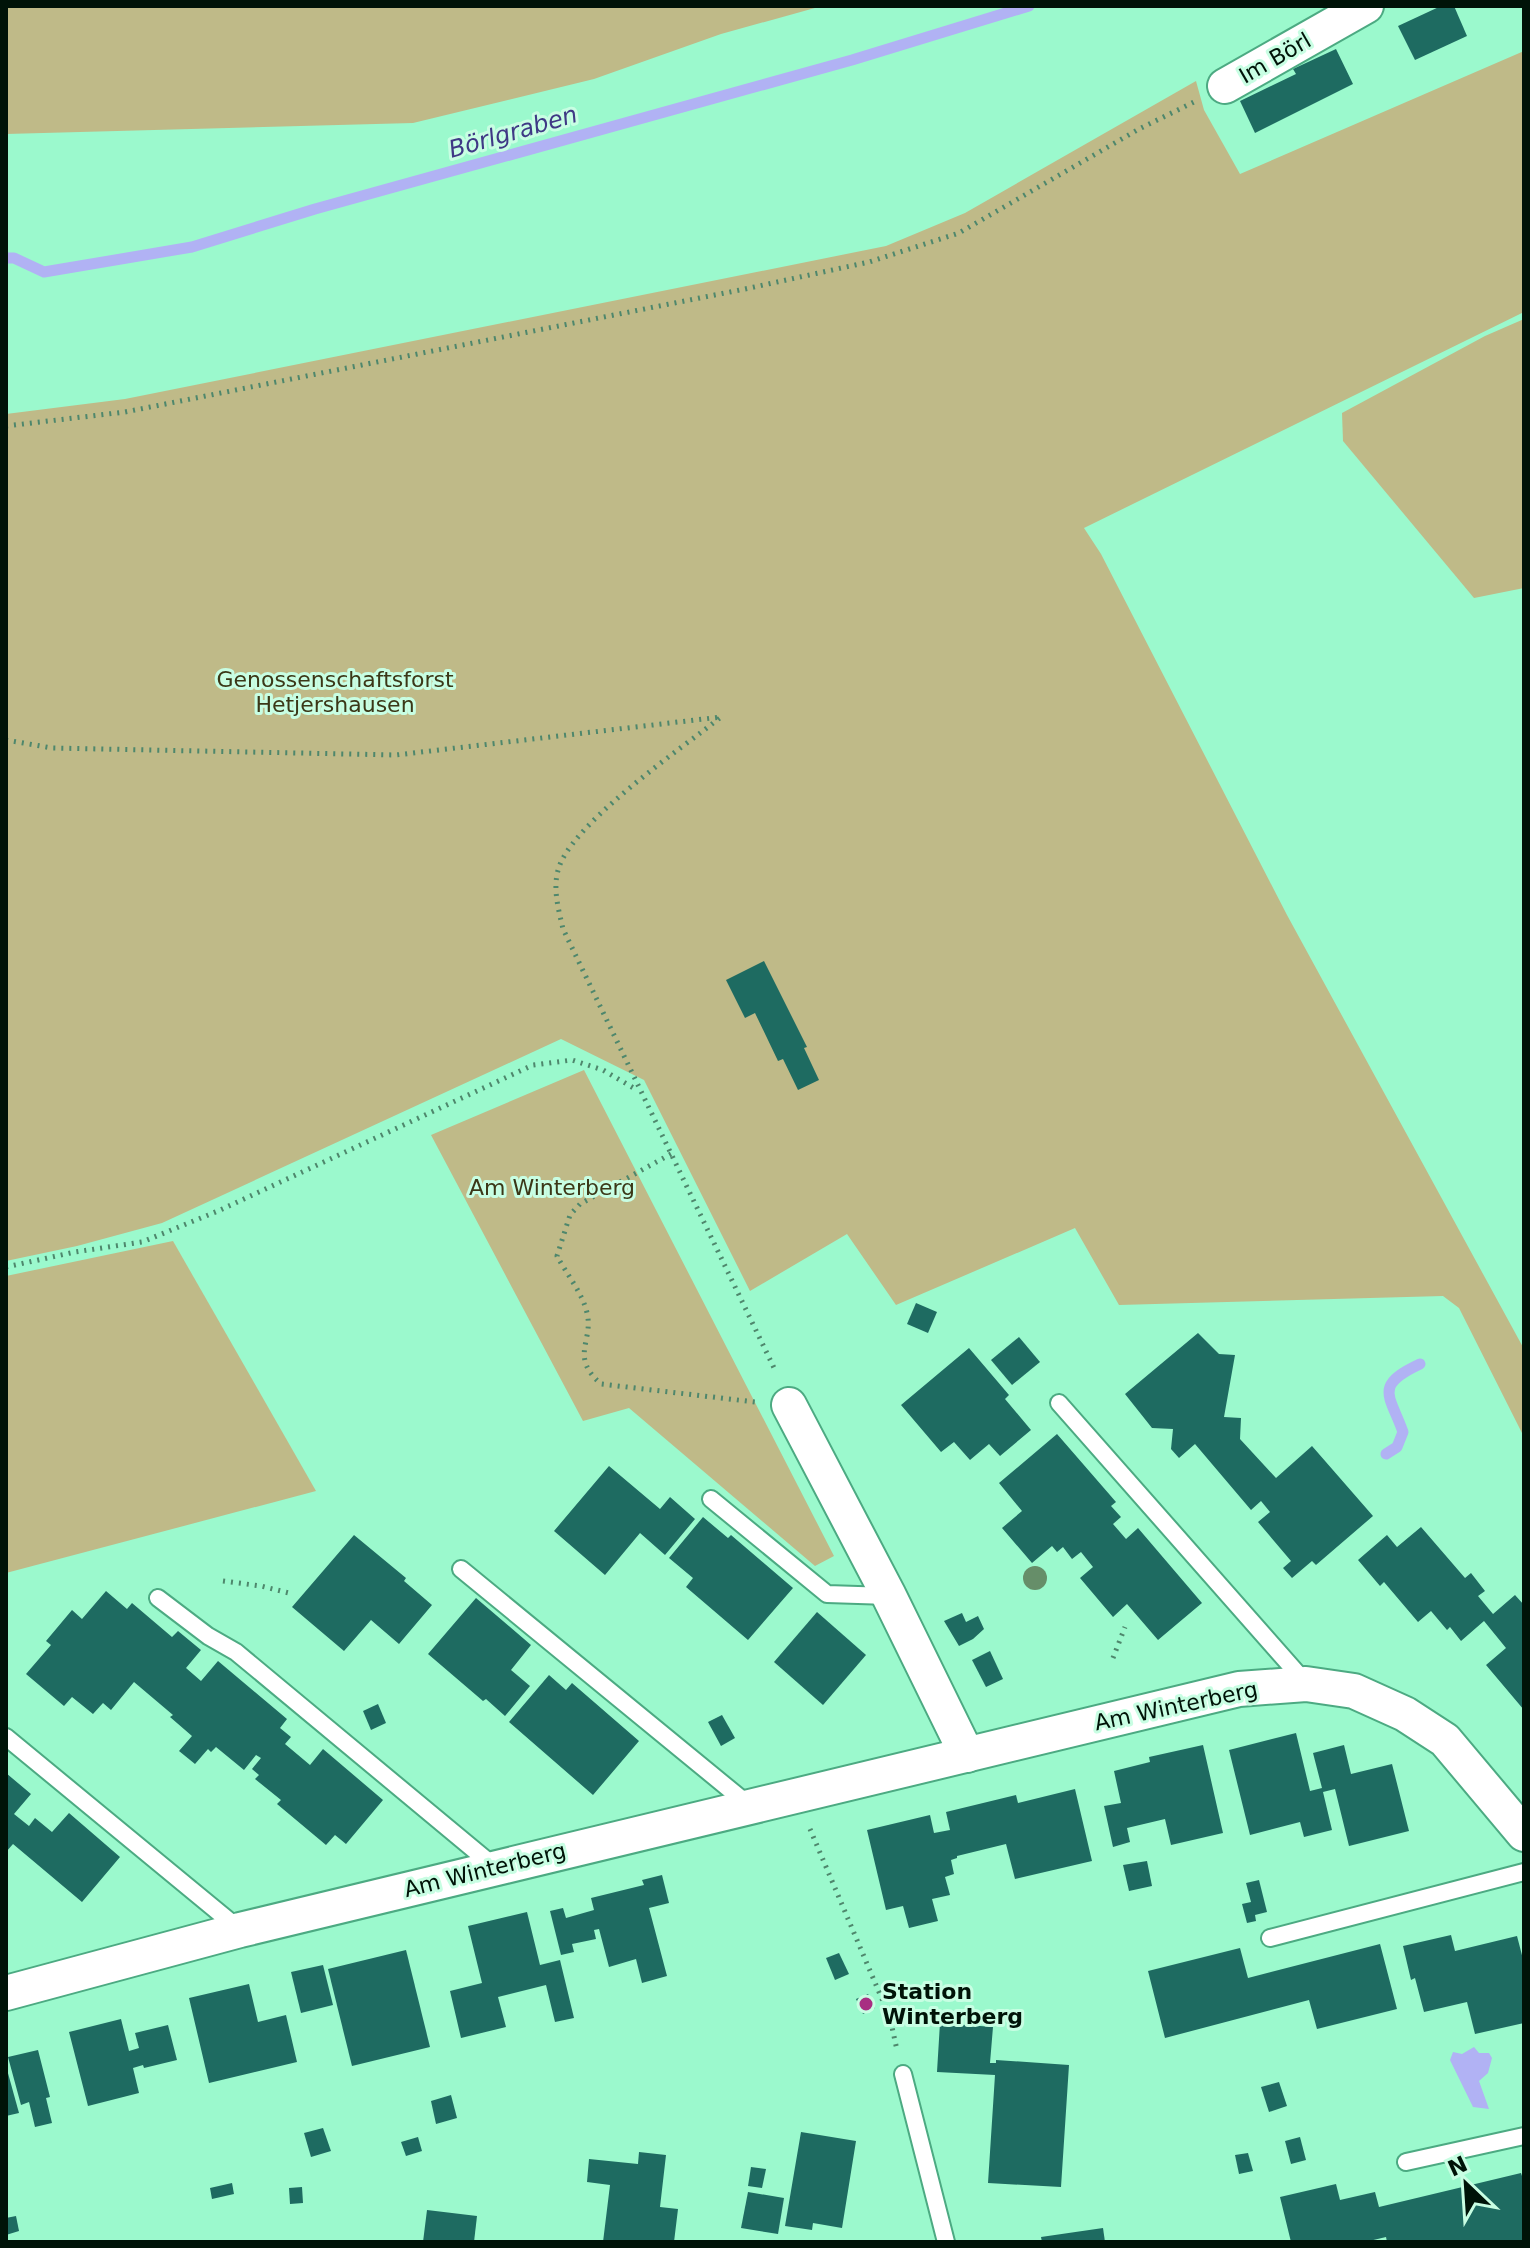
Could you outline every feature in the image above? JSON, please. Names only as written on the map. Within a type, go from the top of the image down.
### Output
[{"type":"street","name":"Im Börl","points":[[1225,86],[1366,6]]},
{"type":"street","points":[[789,1405],[889,1596],[967,1755]]},
{"type":"street","name":"Am Winterberg","points":[[6,1993],[240,1930],[1239,1689],[1306,1684],[1354,1691],[1405,1714],[1445,1740],[1524,1834]]},
{"type":"lane","points":[[1059,1403],[1306,1684]]},
{"type":"lane","points":[[711,1499],[827,1594],[889,1596]]},
{"type":"lane","points":[[461,1569],[750,1806]]},
{"type":"lane","points":[[158,1598],[208,1636],[236,1652],[496,1868]]},
{"type":"lane","points":[[6,1737],[240,1930]]},
{"type":"lane","points":[[1270,1938],[1524,1872]]},
{"type":"lane","points":[[903,2074],[946,2242]]},
{"type":"lane","points":[[1406,2162],[1524,2136]]},
{"type":"path","points":[[6,426],[125,412],[869,262],[959,233],[1139,129],[1225,86]]},
{"type":"path","points":[[6,740],[52,748],[396,755],[721,717],[612,804],[580,835],[560,864],[555,896],[563,929],[767,1348],[789,1405],[601,1384],[592,1376],[583,1345],[588,1326],[587,1311],[557,1256],[570,1215],[580,1204],[671,1154]]},
{"type":"path","points":[[6,1267],[142,1242],[218,1211],[533,1065],[572,1060],[603,1070],[640,1092]]},
{"type":"path","points":[[223,1581],[289,1593]]},
{"type":"path","points":[[1113,1658],[1125,1627]]},
{"type":"path","points":[[795,1795],[890,2018]]},
{"type":"green space","points":[[6,6],[822,6],[721,34],[594,79],[413,123],[6,134]]},
{"type":"green space","name":"Genossenschaftsforst Hetjershausen","points":[[1524,51],[1524,312],[1084,528],[1101,554],[1287,915],[1524,1349],[1524,1437],[1459,1308],[1443,1296],[1119,1305],[1075,1228],[896,1305],[847,1234],[750,1291],[644,1080],[561,1039],[162,1223],[6,1261],[6,414],[125,399],[886,246],[965,213],[1196,81],[1204,110],[1240,174]]},
{"type":"green space","points":[[1524,319],[1524,588],[1474,598],[1343,441],[1342,413],[1485,336]]},
{"type":"green space","name":"Am Winterberg","points":[[584,1070],[834,1556],[815,1566],[629,1408],[583,1421],[431,1135]]},
{"type":"green space","points":[[173,1241],[316,1491],[6,1573],[6,1276]]},
{"type":"water","points":[[1474,2047],[1479,2053],[1489,2053],[1492,2058],[1488,2073],[1479,2081],[1489,2109],[1473,2107],[1450,2060],[1453,2052],[1462,2054]]},
{"type":"building","points":[[1441,6],[1454,6],[1467,36],[1415,60],[1398,26]]},
{"type":"building","points":[[1336,49],[1353,84],[1255,133],[1240,101],[1296,74],[1293,69]]},
{"type":"building","points":[[764,961],[807,1047],[804,1048],[819,1080],[798,1090],[783,1059],[778,1061],[755,1013],[745,1018],[726,980]]},
{"type":"building","points":[[916,1303],[937,1312],[928,1333],[907,1324]]},
{"type":"building","points":[[1198,1333],[1219,1354],[1235,1355],[1224,1417],[1241,1418],[1240,1439],[1276,1478],[1312,1446],[1373,1516],[1316,1565],[1312,1561],[1292,1578],[1283,1568],[1291,1561],[1258,1522],[1270,1512],[1261,1501],[1251,1510],[1195,1444],[1179,1458],[1171,1449],[1173,1429],[1152,1428],[1125,1394]]},
{"type":"building","points":[[1019,1337],[1040,1362],[1012,1385],[991,1360]]},
{"type":"building","points":[[969,1348],[1009,1395],[1005,1399],[1031,1430],[1000,1456],[989,1444],[970,1460],[954,1442],[941,1452],[901,1405]]},
{"type":"building","points":[[1057,1434],[1116,1502],[1111,1506],[1121,1517],[1113,1524],[1126,1539],[1138,1528],[1202,1603],[1158,1640],[1127,1604],[1113,1617],[1080,1578],[1093,1567],[1081,1552],[1072,1559],[1063,1547],[1057,1552],[1052,1546],[1032,1563],[1002,1528],[1022,1511],[999,1483]]},
{"type":"building","points":[[609,1466],[660,1509],[670,1497],[695,1519],[665,1555],[640,1533],[605,1575],[554,1531]]},
{"type":"building","points":[[703,1517],[728,1538],[731,1535],[793,1588],[748,1640],[686,1587],[693,1578],[669,1558]]},
{"type":"building","points":[[1421,1527],[1465,1578],[1471,1573],[1485,1591],[1478,1596],[1493,1614],[1515,1595],[1524,1605],[1524,1710],[1486,1665],[1506,1648],[1484,1621],[1461,1641],[1431,1611],[1418,1622],[1384,1582],[1380,1586],[1358,1560],[1387,1535],[1397,1547]]},
{"type":"building","points":[[354,1535],[406,1578],[404,1581],[432,1605],[399,1644],[371,1620],[344,1651],[292,1607]]},
{"type":"building","points":[[106,1591],[127,1609],[132,1603],[172,1637],[178,1631],[201,1650],[186,1668],[201,1681],[218,1661],[287,1719],[280,1728],[291,1737],[285,1744],[310,1765],[323,1749],[383,1800],[346,1844],[335,1835],[326,1845],[277,1804],[281,1800],[255,1779],[259,1775],[252,1769],[261,1758],[256,1755],[244,1770],[216,1747],[211,1752],[208,1749],[195,1764],[179,1751],[192,1736],[170,1717],[173,1715],[134,1682],[111,1710],[103,1703],[93,1714],[72,1697],[64,1706],[26,1674],[51,1645],[46,1641],[72,1610],[82,1619]]},
{"type":"building","points":[[476,1598],[531,1645],[511,1670],[530,1686],[505,1716],[428,1654]]},
{"type":"building","points":[[817,1612],[866,1655],[823,1705],[774,1662]]},
{"type":"building","points":[[962,1613],[966,1622],[978,1616],[984,1629],[959,1646],[944,1621]]},
{"type":"building","points":[[990,1651],[1003,1679],[986,1687],[972,1660]]},
{"type":"building","points":[[549,1675],[566,1690],[572,1683],[639,1741],[593,1795],[509,1722]]},
{"type":"building","points":[[378,1704],[386,1723],[371,1730],[363,1711]]},
{"type":"building","points":[[722,1715],[735,1738],[721,1746],[708,1722]]},
{"type":"building","points":[[1296,1733],[1310,1791],[1322,1788],[1313,1753],[1344,1745],[1351,1774],[1392,1764],[1409,1831],[1349,1846],[1335,1789],[1323,1792],[1332,1830],[1304,1837],[1300,1822],[1250,1835],[1229,1750]]},
{"type":"building","points":[[1203,1745],[1223,1833],[1171,1845],[1165,1819],[1127,1828],[1130,1842],[1113,1847],[1104,1806],[1121,1803],[1114,1771],[1150,1762],[1149,1757]]},
{"type":"building","points":[[6,1773],[31,1794],[14,1814],[29,1826],[35,1818],[52,1832],[69,1813],[120,1857],[82,1902],[13,1844],[6,1852]]},
{"type":"building","points":[[1075,1789],[1092,1861],[1015,1879],[1006,1844],[951,1860],[954,1874],[945,1877],[950,1895],[932,1899],[938,1921],[909,1928],[903,1906],[886,1910],[867,1830],[930,1815],[934,1833],[950,1830],[946,1812],[1016,1795],[1018,1803]]},
{"type":"building","points":[[1147,1861],[1152,1886],[1129,1891],[1123,1865]]},
{"type":"building","points":[[662,1875],[669,1903],[649,1908],[667,1976],[642,1983],[636,1959],[609,1967],[599,1929],[594,1930],[596,1939],[572,1944],[574,1952],[561,1955],[550,1911],[563,1908],[566,1918],[594,1910],[591,1898],[644,1885],[642,1880]]},
{"type":"building","points":[[1259,1880],[1267,1912],[1255,1915],[1256,1921],[1247,1923],[1242,1904],[1251,1902],[1246,1883]]},
{"type":"building","points":[[527,1912],[540,1965],[560,1960],[574,2018],[555,2022],[546,1985],[498,1997],[506,2027],[461,2038],[450,1991],[482,1983],[468,1926]]},
{"type":"building","points":[[1451,1935],[1455,1951],[1517,1936],[1524,1963],[1524,2023],[1475,2034],[1467,2002],[1424,2012],[1415,1978],[1411,1980],[1403,1946]]},
{"type":"building","points":[[1380,1944],[1397,2009],[1317,2029],[1309,2000],[1165,2038],[1148,1971],[1240,1948],[1248,1978]]},
{"type":"building","points":[[406,1950],[430,2047],[352,2066],[328,1969]]},
{"type":"building","points":[[839,1953],[849,1974],[835,1980],[826,1958]]},
{"type":"building","points":[[323,1965],[333,2005],[301,2013],[291,1972]]},
{"type":"building","points":[[249,1984],[258,2022],[286,2015],[297,2062],[209,2083],[189,1998]]},
{"type":"building","name":"Station Winterberg","points":[[868,1994],[875,2008],[863,2014],[856,1999]]},
{"type":"building","points":[[121,2019],[129,2051],[139,2048],[135,2033],[168,2025],[177,2060],[133,2068],[139,2093],[88,2106],[69,2032]]},
{"type":"building","points":[[940,2023],[993,2027],[990,2063],[996,2063],[996,2060],[1069,2065],[1061,2187],[988,2183],[995,2075],[937,2072]]},
{"type":"building","points":[[38,2050],[50,2097],[46,2098],[52,2123],[35,2127],[29,2102],[21,2105],[8,2057]]},
{"type":"building","points":[[6,2066],[19,2113],[6,2116]]},
{"type":"building","points":[[1279,2082],[1287,2106],[1269,2112],[1261,2087]]},
{"type":"building","points":[[451,2095],[457,2118],[436,2124],[431,2101]]},
{"type":"building","points":[[323,2128],[331,2151],[311,2157],[304,2133]]},
{"type":"building","points":[[801,2132],[856,2141],[842,2228],[813,2223],[812,2230],[785,2226]]},
{"type":"building","points":[[418,2137],[422,2151],[406,2156],[401,2142]]},
{"type":"building","points":[[1300,2137],[1306,2160],[1291,2164],[1285,2141]]},
{"type":"building","points":[[639,2152],[666,2155],[660,2207],[678,2209],[674,2242],[603,2242],[610,2185],[587,2182],[589,2159],[638,2164]]},
{"type":"building","points":[[1248,2153],[1253,2171],[1239,2174],[1235,2155]]},
{"type":"building","points":[[751,2167],[766,2169],[762,2188],[748,2186]]},
{"type":"building","points":[[1521,2173],[1524,2182],[1524,2240],[1516,2242],[1387,2242],[1386,2237],[1365,2242],[1291,2242],[1280,2197],[1336,2184],[1340,2200],[1375,2192],[1379,2207]]},
{"type":"building","points":[[232,2183],[234,2194],[212,2199],[210,2188]]},
{"type":"building","points":[[302,2187],[303,2203],[290,2204],[289,2188]]},
{"type":"building","points":[[748,2192],[784,2198],[778,2234],[741,2228]]},
{"type":"building","points":[[427,2210],[477,2216],[474,2242],[423,2242]]},
{"type":"building","points":[[16,2216],[19,2231],[6,2235],[6,2218]]},
{"type":"building","points":[[1103,2228],[1105,2242],[1042,2242],[1041,2237]]},
{"type":"waterway","name":"Börlgraben","points":[[6,258],[14,258],[44,272],[192,247],[315,209],[852,60],[1029,6]]},
{"type":"waterway","points":[[1386,1454],[1397,1447],[1403,1432],[1390,1400],[1391,1385],[1420,1364]]},
{"type":"place","name":"Station Winterberg","points":[[866,2004]]}]
